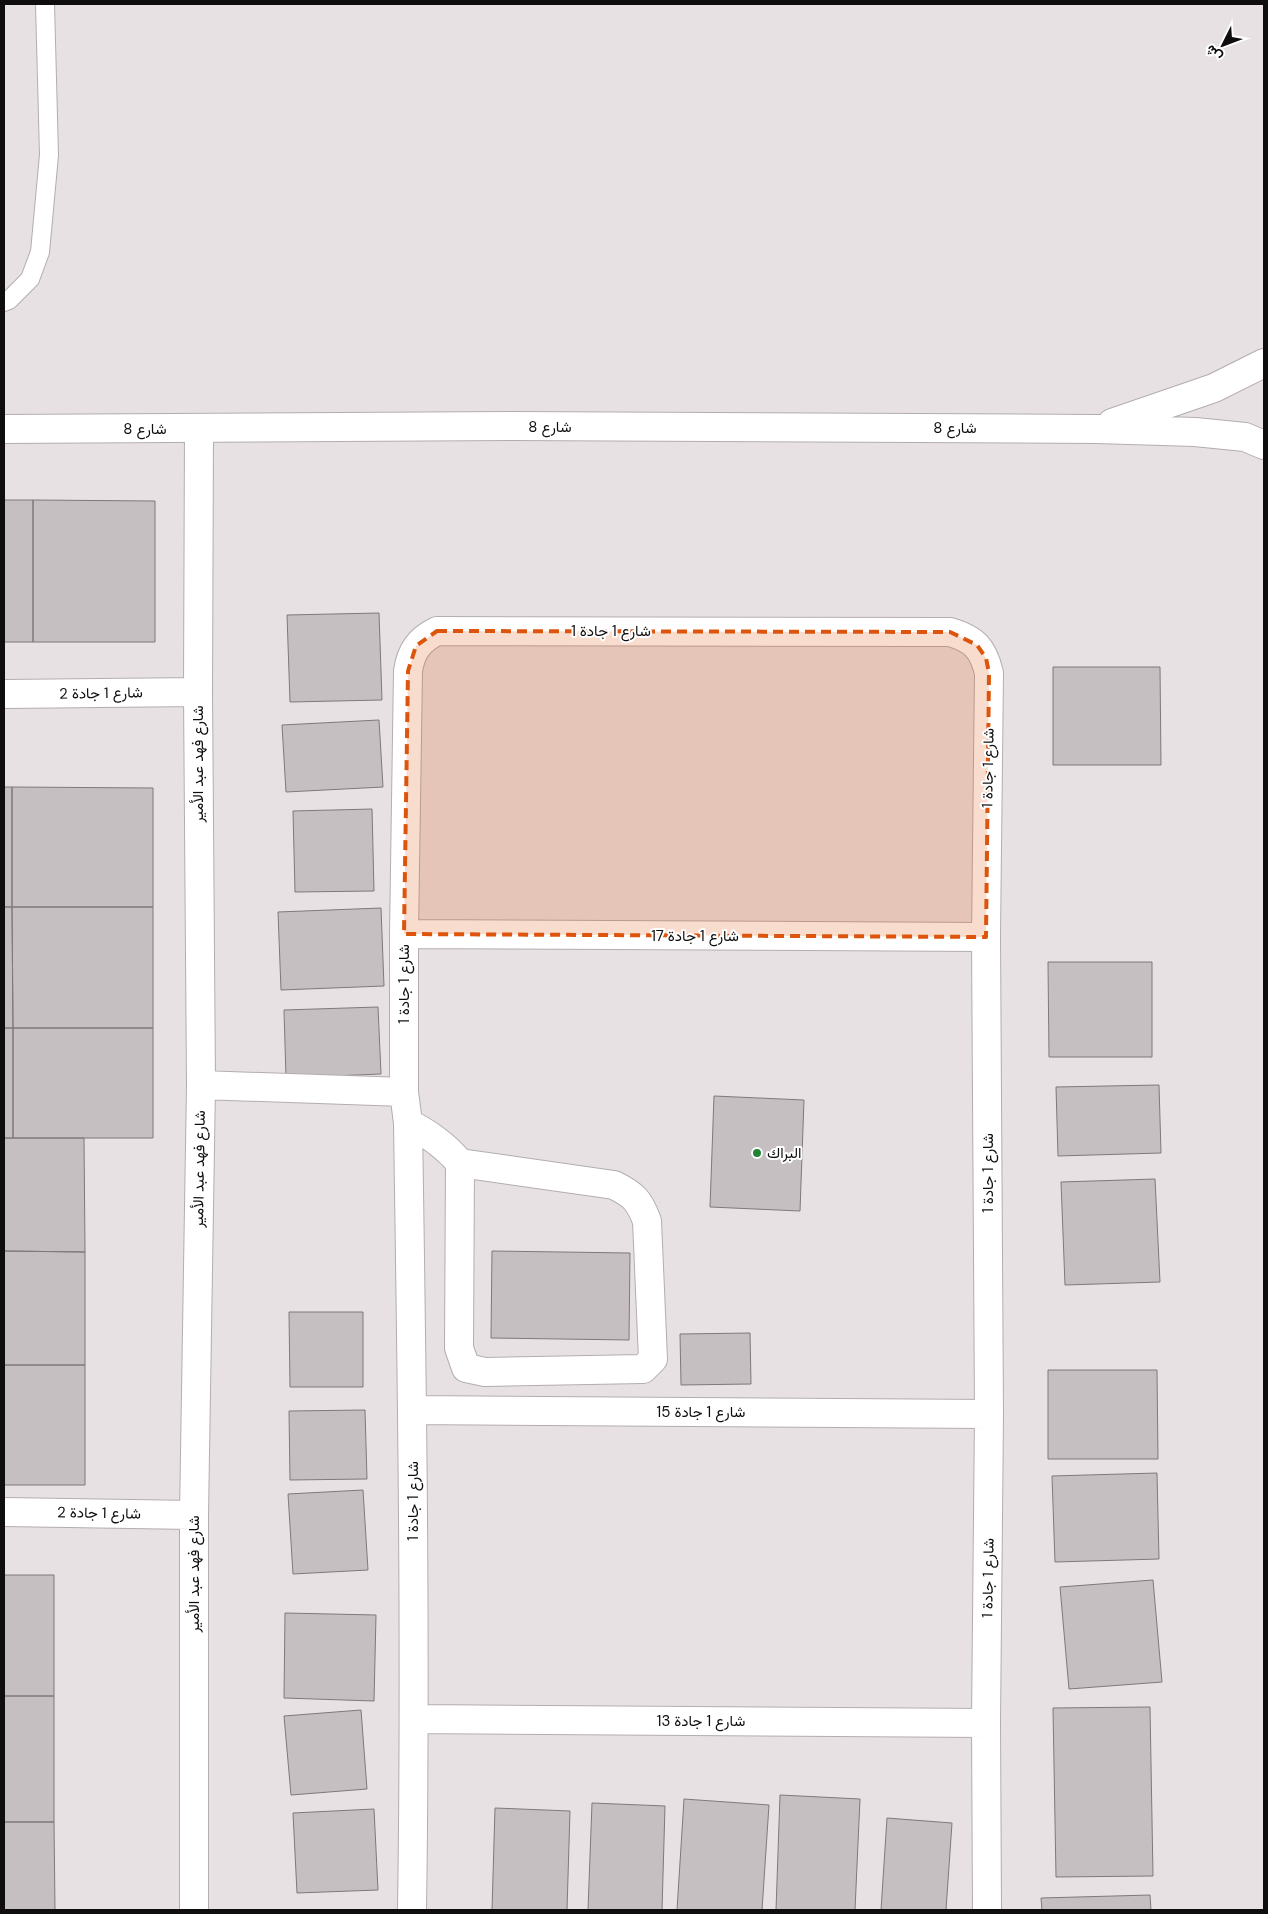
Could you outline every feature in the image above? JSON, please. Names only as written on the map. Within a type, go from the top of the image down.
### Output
[{"type":"street","name":"شارع 8","points":[[1096,429],[1214,388],[1264,363]]},
{"type":"street","name":"شارع 8","points":[[4,429],[523,426],[1096,429],[1195,432],[1245,437],[1264,445]]},
{"type":"street","name":"شارع فهد عبد الأمير","points":[[194,1910],[194,1515],[201,1085],[198,692],[199,429]]},
{"type":"street","name":"شارع 1 جادة 1","points":[[412,1910],[415,1719],[412,1410],[408,1123],[404,1092],[404,934],[408,671],[410,658],[416,646],[426,637],[438,631],[950,632],[965,636],[977,645],[986,658],[990,673],[986,937],[989,1414],[986,1723],[987,1910]]},
{"type":"street","name":"شارع 1 جادة 2","points":[[4,694],[198,692]]},
{"type":"street","name":"شارع 1 جادة 17","points":[[404,934],[986,937]]},
{"type":"street","points":[[201,1085],[404,1092]]},
{"type":"street","points":[[408,1123],[431,1135],[447,1147],[460,1163],[460,1348],[466,1368],[485,1372],[643,1369],[653,1359],[653,1341],[646,1221],[641,1205],[628,1192],[614,1185],[460,1163]]},
{"type":"street","name":"شارع 1 جادة 15","points":[[412,1410],[989,1414]]},
{"type":"street","name":"شارع 1 جادة 2","points":[[4,1512],[194,1515]]},
{"type":"street","name":"شارع 1 جادة 13","points":[[415,1719],[986,1723]]},
{"type":"lane","points":[[4,302],[10,300],[30,278],[40,252],[49,155],[45,4]]},
{"type":"highlighted area","points":[[437,631],[950,632],[977,645],[986,658],[989,673],[986,937],[404,934],[408,671],[416,646]]},
{"type":"building","points":[[4,500],[33,500],[33,642],[4,642]]},
{"type":"building","points":[[33,500],[155,501],[155,642],[33,642]]},
{"type":"building","points":[[379,613],[382,700],[290,702],[287,615]]},
{"type":"building","points":[[1053,667],[1160,667],[1161,765],[1053,765]]},
{"type":"building","points":[[379,720],[383,787],[286,792],[282,725]]},
{"type":"building","points":[[4,787],[12,787],[12,907],[4,907]]},
{"type":"building","points":[[12,787],[153,788],[153,907],[12,907]]},
{"type":"building","points":[[372,809],[374,891],[295,892],[293,811]]},
{"type":"building","points":[[4,907],[12,907],[13,1028],[4,1028]]},
{"type":"building","points":[[12,907],[153,907],[153,1028],[13,1028]]},
{"type":"building","points":[[381,908],[384,986],[281,990],[278,912]]},
{"type":"building","points":[[1048,962],[1152,962],[1152,1057],[1049,1057]]},
{"type":"building","points":[[378,1007],[381,1074],[286,1078],[284,1010]]},
{"type":"building","points":[[4,1028],[13,1028],[13,1138],[4,1138]]},
{"type":"building","points":[[13,1028],[153,1028],[153,1138],[13,1138]]},
{"type":"building","points":[[1159,1085],[1161,1153],[1058,1156],[1056,1087]]},
{"type":"building","name":"البراك","points":[[714,1096],[804,1100],[800,1211],[710,1207]]},
{"type":"building","points":[[4,1138],[84,1138],[85,1252],[4,1251]]},
{"type":"building","points":[[1155,1179],[1160,1282],[1065,1285],[1061,1182]]},
{"type":"building","points":[[4,1251],[85,1252],[85,1365],[4,1365]]},
{"type":"building","points":[[492,1251],[630,1253],[629,1340],[491,1338]]},
{"type":"building","points":[[289,1312],[363,1312],[363,1387],[290,1387]]},
{"type":"building","points":[[750,1333],[751,1384],[681,1385],[680,1334]]},
{"type":"building","points":[[4,1365],[85,1365],[85,1485],[4,1485]]},
{"type":"building","points":[[1048,1370],[1157,1370],[1158,1459],[1048,1459]]},
{"type":"building","points":[[365,1410],[367,1479],[290,1480],[289,1411]]},
{"type":"building","points":[[1157,1473],[1159,1559],[1055,1562],[1052,1476]]},
{"type":"building","points":[[363,1490],[368,1570],[293,1574],[288,1494]]},
{"type":"building","points":[[4,1575],[54,1575],[54,1696],[4,1696]]},
{"type":"building","points":[[1153,1580],[1162,1682],[1069,1689],[1060,1587]]},
{"type":"building","points":[[285,1613],[376,1615],[374,1701],[284,1698]]},
{"type":"building","points":[[4,1696],[54,1696],[54,1822],[4,1822]]},
{"type":"building","points":[[1150,1707],[1153,1876],[1056,1877],[1053,1708]]},
{"type":"building","points":[[361,1710],[367,1789],[291,1795],[284,1716]]},
{"type":"building","points":[[780,1795],[860,1799],[855,1910],[776,1910]]},
{"type":"building","points":[[684,1799],[769,1805],[762,1910],[677,1910]]},
{"type":"building","points":[[592,1803],[665,1806],[662,1910],[588,1910]]},
{"type":"building","points":[[495,1808],[570,1811],[567,1910],[492,1910]]},
{"type":"building","points":[[374,1809],[378,1890],[297,1893],[293,1813]]},
{"type":"building","points":[[887,1818],[952,1823],[946,1910],[881,1910]]},
{"type":"building","points":[[4,1822],[54,1822],[55,1910],[4,1910]]},
{"type":"building","points":[[1150,1895],[1151,1910],[1042,1910],[1041,1898]]},
{"type":"place","name":"البراك","points":[[757,1153]]}]
